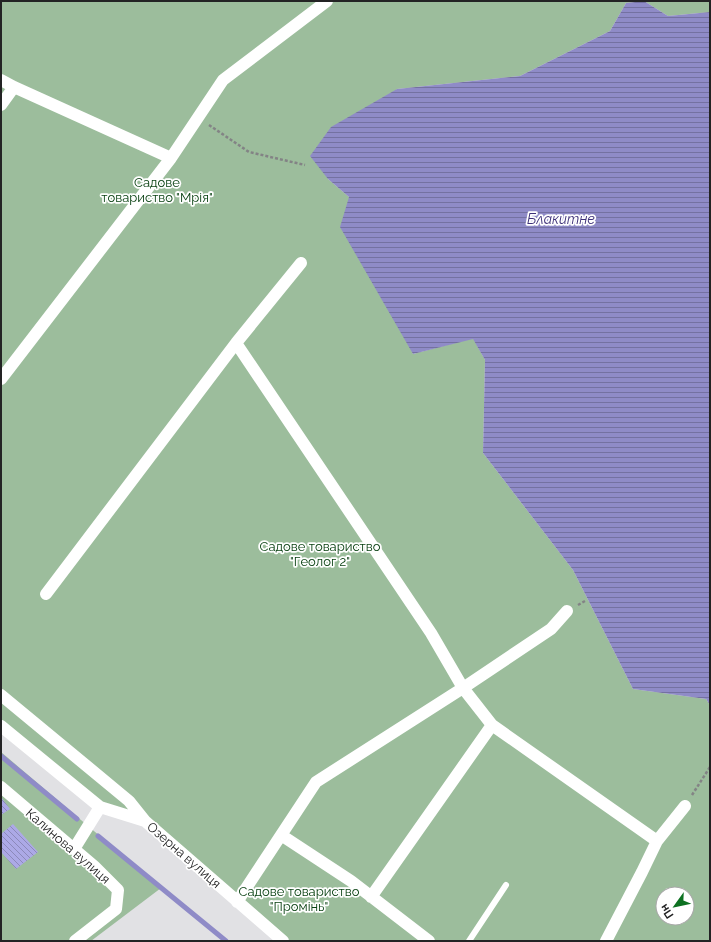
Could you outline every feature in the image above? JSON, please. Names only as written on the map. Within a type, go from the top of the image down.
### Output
[{"type":"street","points":[[1,379],[171,158],[223,80],[327,1]]},
{"type":"street","points":[[1,80],[171,158]]},
{"type":"street","points":[[1,105],[14,87]]},
{"type":"street","points":[[46,594],[236,344],[301,263]]},
{"type":"street","points":[[236,344],[431,633],[463,688],[492,725],[656,841]]},
{"type":"street","points":[[237,902],[316,782],[463,688],[551,629],[567,611]]},
{"type":"street","points":[[1,695],[129,801],[145,821]]},
{"type":"street","points":[[371,897],[492,725]]},
{"type":"street","name":"Озерна вулиця","points":[[1,726],[100,807],[145,821],[284,941]]},
{"type":"street","name":"Калинова вулиця","points":[[1,787],[94,866],[118,890],[116,909],[75,941]]},
{"type":"street","points":[[606,941],[642,872],[656,841],[685,806]]},
{"type":"street","points":[[74,849],[100,807]]},
{"type":"street","points":[[280,835],[351,881],[429,941]]},
{"type":"lane","points":[[469,941],[506,885]]},
{"type":"path","points":[[198,117],[248,152],[305,165]]},
{"type":"path","points":[[685,806],[710,768]]},
{"type":"green space","points":[[1,1],[641,1],[626,3],[610,31],[520,76],[397,89],[328,179],[349,197],[413,354],[473,338],[485,360],[483,453],[573,570],[633,689],[706,699],[710,705],[710,941],[283,941],[145,821],[100,807],[1,719]]},
{"type":"green space","points":[[644,1],[710,1],[710,12],[668,16]]},
{"type":"green space","points":[[1,752],[161,888],[91,941],[1,941]]},
{"type":"water","name":"Блакитне","points":[[644,1],[668,16],[710,12],[710,705],[706,699],[633,689],[573,570],[483,453],[485,360],[473,339],[413,354],[340,227],[349,197],[328,179],[310,156],[331,127],[397,89],[520,76],[610,31],[626,3]]},
{"type":"building","points":[[1,797],[10,809],[1,815]]},
{"type":"building","points":[[13,824],[38,852],[16,869],[1,852],[1,834]]},
{"type":"waterway","points":[[1,756],[77,819]]},
{"type":"waterway","points":[[98,836],[226,941]]},
{"type":"park label","name":"Садове товариство \"Мрія\"","points":[[157,190]]},
{"type":"park label","name":"Садове товариство \"Геолог 2\"","points":[[320,554]]},
{"type":"park label","name":"Садове товариство \"Промінь\"","points":[[299,898]]}]
